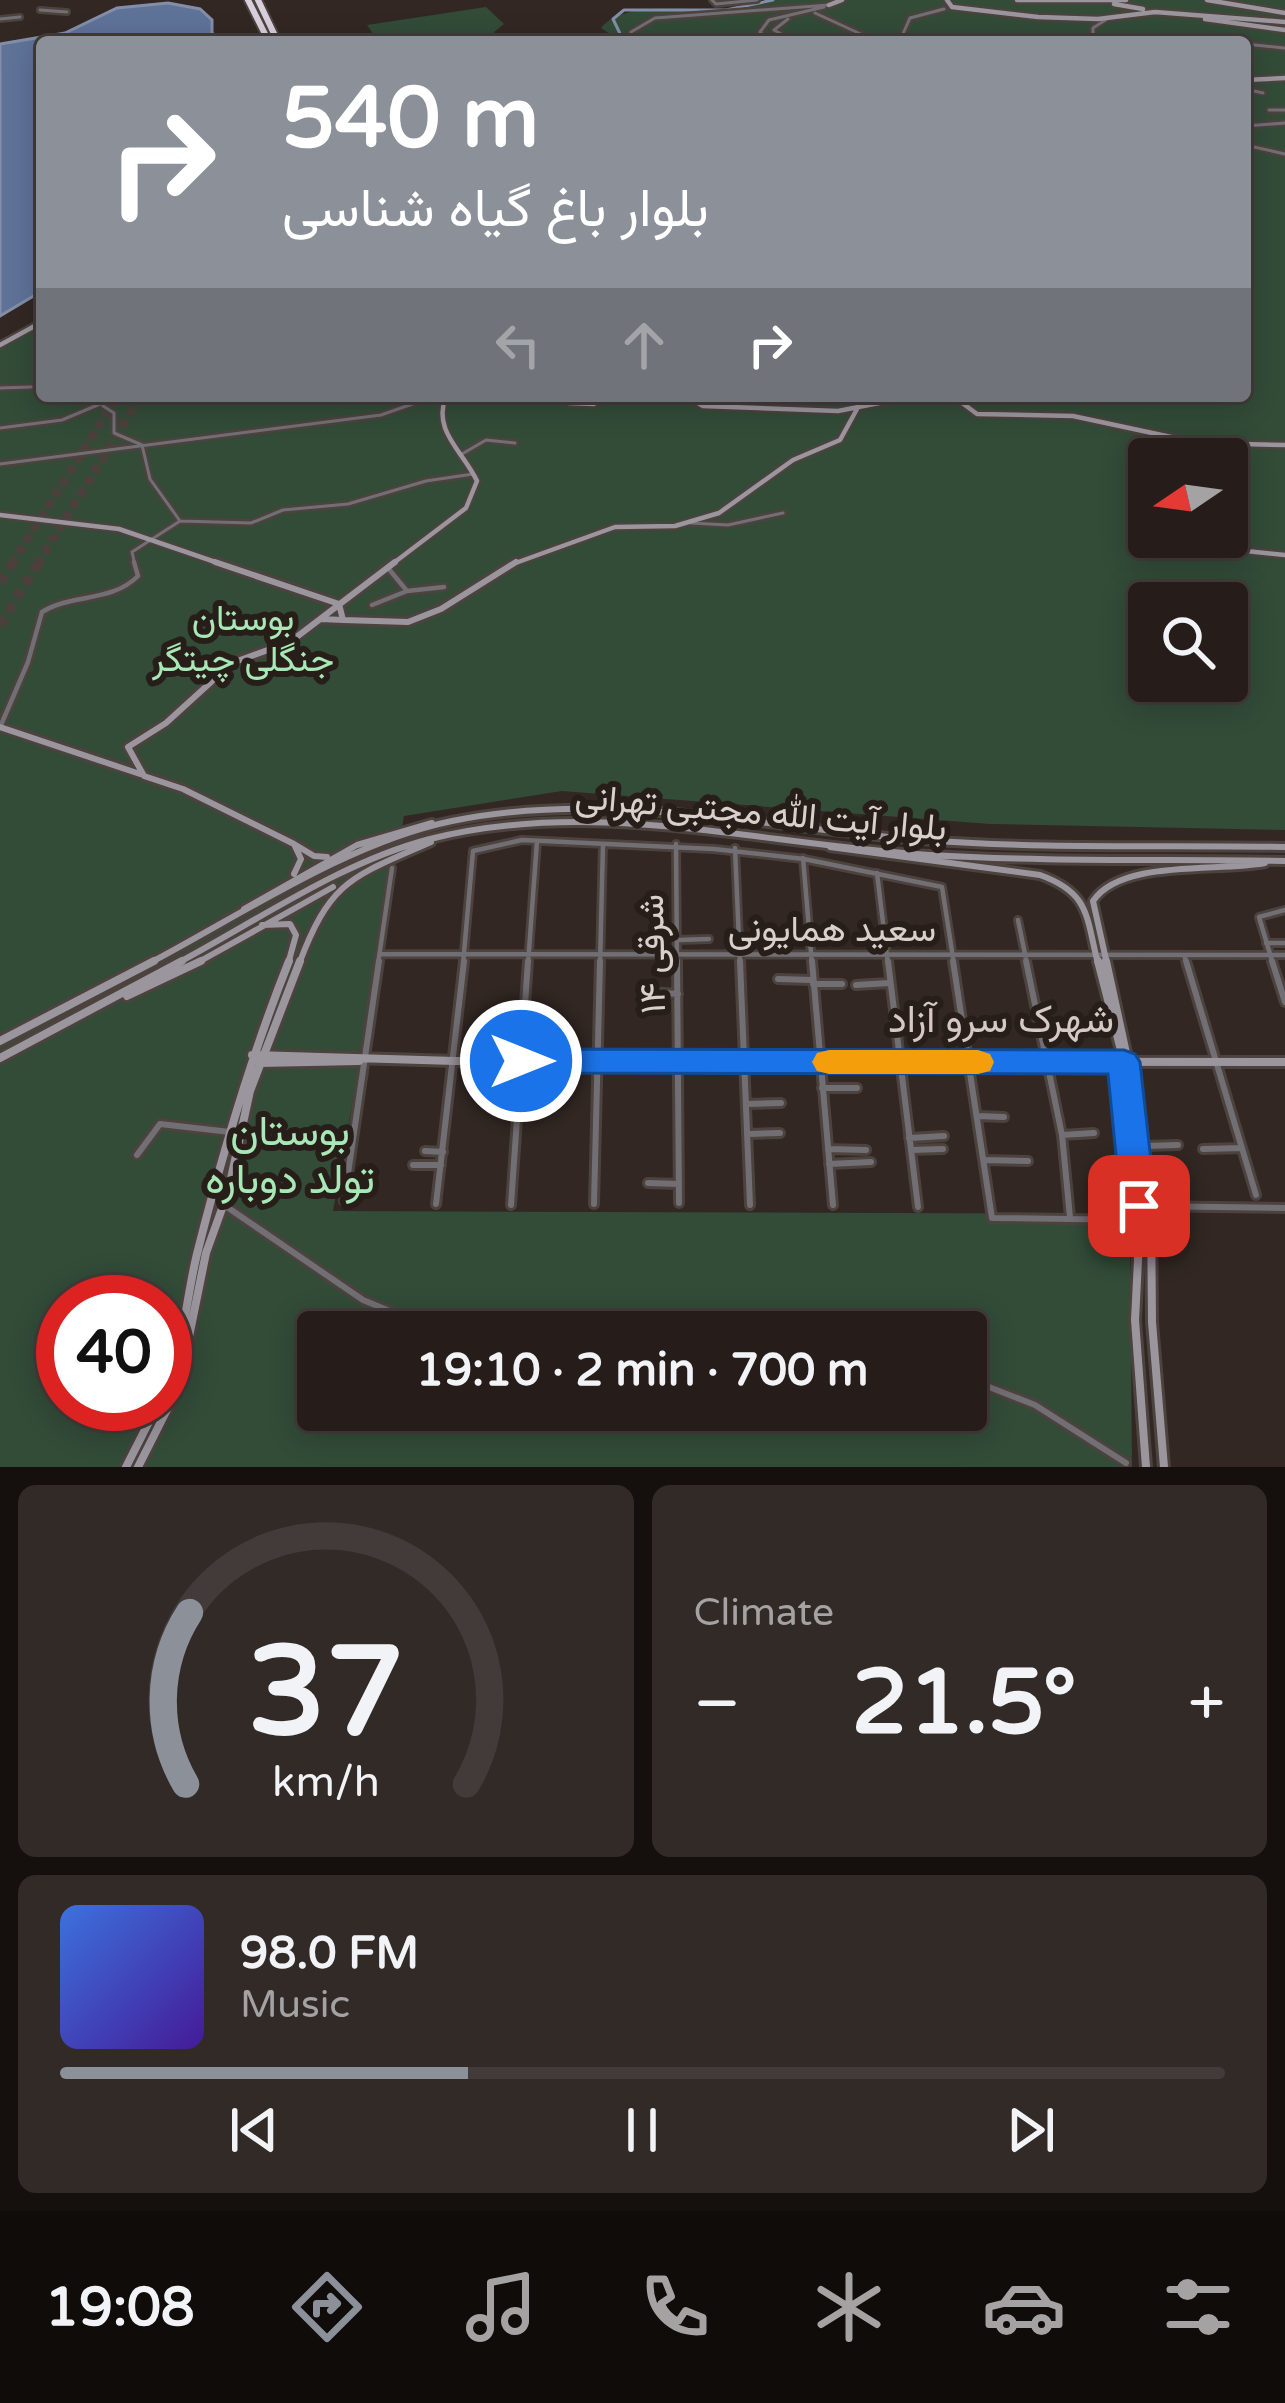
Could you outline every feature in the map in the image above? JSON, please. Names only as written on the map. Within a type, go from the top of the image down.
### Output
[{"type":"highway","points":[[248,0],[270,36]]},
{"type":"highway","points":[[257,0],[272,36]]},
{"type":"street","points":[[712,0],[716,4],[757,0]]},
{"type":"street","points":[[762,36],[761,27],[773,18],[788,19],[842,0]]},
{"type":"street","points":[[947,0],[952,7],[977,14],[1109,18],[1154,12],[1285,22]]},
{"type":"street","points":[[1017,0],[1126,0]]},
{"type":"street","points":[[1050,0],[1095,0]]},
{"type":"street","points":[[1207,0],[1285,11]]},
{"type":"street","points":[[1228,0],[1285,11]]},
{"type":"street","points":[[1109,3],[1152,11]]},
{"type":"street","points":[[631,36],[655,18],[737,16],[786,4],[829,5]]},
{"type":"street","points":[[902,36],[910,18],[944,9]]},
{"type":"street","points":[[40,10],[67,12]]},
{"type":"street","points":[[819,10],[815,16],[863,36]]},
{"type":"street","points":[[1171,14],[1285,30]]},
{"type":"street","points":[[0,19],[20,17]]},
{"type":"street","points":[[1093,36],[1094,28],[1109,18]]},
{"type":"street","points":[[784,36],[774,30],[788,19]]},
{"type":"street","points":[[1251,45],[1284,48]]},
{"type":"street","points":[[1251,80],[1285,78]]},
{"type":"street","points":[[1251,90],[1262,93]]},
{"type":"street","points":[[1269,110],[1285,110]]},
{"type":"street","points":[[1251,126],[1285,123]]},
{"type":"street","points":[[1251,146],[1285,154]]},
{"type":"street","points":[[0,345],[36,325]]},
{"type":"street","points":[[0,388],[31,387]]},
{"type":"street","points":[[0,428],[46,425],[109,402]]},
{"type":"street","points":[[0,464],[381,415],[418,402]]},
{"type":"street","points":[[144,776],[128,747],[166,723],[232,663],[279,648],[466,508],[476,490],[475,474],[440,423],[445,402]]},
{"type":"street","points":[[697,402],[703,406],[857,409],[888,402]]},
{"type":"street","points":[[961,402],[977,414],[1093,418],[1199,443],[1285,445]]},
{"type":"street","points":[[103,406],[114,413],[114,434],[142,445]]},
{"type":"street","points":[[692,523],[728,508],[793,460],[840,440],[857,409]]},
{"type":"street","points":[[462,454],[473,441],[483,438],[515,443]]},
{"type":"street","points":[[142,445],[151,479],[180,521]]},
{"type":"street","points":[[331,858],[314,856],[194,794],[0,728],[28,662],[42,612],[52,604],[115,593],[134,583],[138,576],[132,552],[180,521],[251,524],[284,510],[348,504],[427,481],[475,474]]},
{"type":"street","points":[[321,619],[408,622],[441,609],[513,562],[625,525],[728,525],[783,514]]},
{"type":"street","points":[[0,515],[103,526],[339,604]]},
{"type":"street","points":[[1248,551],[1285,555]]},
{"type":"street","points":[[388,568],[407,591]]},
{"type":"street","points":[[372,605],[407,591],[444,587]]},
{"type":"street","points":[[339,604],[343,620]]},
{"type":"street","name":"بلوار آیت الله مجتبی تهرانی","points":[[0,1042],[357,854],[447,822],[574,806],[990,844],[1285,847]]},
{"type":"street","name":"بلوار آیت الله مجتبی تهرانی","points":[[0,1058],[349,871],[446,836],[506,824],[599,819],[928,855],[1285,861]]},
{"type":"street","points":[[230,918],[331,858],[379,837],[447,822]]},
{"type":"street","points":[[757,835],[765,827],[759,823]]},
{"type":"street","points":[[96,1009],[173,976],[342,882],[446,836]]},
{"type":"street","points":[[511,1205],[538,841]]},
{"type":"street","points":[[436,1204],[455,1061],[472,850],[482,845],[538,841],[603,842],[803,856],[942,887],[992,1218],[1140,1220]]},
{"type":"street","points":[[807,841],[1057,879],[1082,900],[1101,955]]},
{"type":"street","points":[[594,1204],[603,842]]},
{"type":"street","points":[[292,877],[301,859],[294,844]]},
{"type":"street","name":"۱۴ شرقی","points":[[676,844],[679,1203]]},
{"type":"street","points":[[735,848],[750,1205]]},
{"type":"street","points":[[803,856],[833,1205]]},
{"type":"street","points":[[1164,1467],[1144,1146],[1093,901],[1095,892],[1112,878],[1224,872],[1274,861]]},
{"type":"street","points":[[344,1201],[392,868]]},
{"type":"street","points":[[877,871],[918,1207]]},
{"type":"street","points":[[138,1467],[179,1386],[206,1253],[224,1205],[256,1059],[317,916],[342,882]]},
{"type":"street","points":[[1285,910],[1259,917],[1285,1002]]},
{"type":"street","points":[[1018,920],[1062,1135],[1070,1217]]},
{"type":"street","points":[[192,1282],[230,1132],[296,935],[295,927],[285,922],[262,925]]},
{"type":"street","points":[[678,940],[709,939]]},
{"type":"street","points":[[1266,943],[1285,943]]},
{"type":"street","name":"سعید همایونی","points":[[380,954],[1285,955]]},
{"type":"street","points":[[1184,955],[1256,1195]]},
{"type":"street","points":[[778,979],[842,984]]},
{"type":"street","points":[[856,986],[890,983]]},
{"type":"street","points":[[649,992],[679,994]]},
{"type":"street","points":[[267,1040],[289,1054]]},
{"type":"street","points":[[256,1059],[289,1054],[455,1061],[1285,1062]]},
{"type":"street","points":[[256,1059],[351,1064],[364,1059]]},
{"type":"street","points":[[1127,1062],[1140,1220],[1135,1320],[1146,1467]]},
{"type":"street","points":[[254,1078],[271,1063]]},
{"type":"street","points":[[822,1088],[857,1088]]},
{"type":"street","points":[[747,1104],[782,1103]]},
{"type":"street","points":[[977,1116],[1004,1117]]},
{"type":"street","points":[[137,1155],[160,1124],[230,1132]]},
{"type":"street","points":[[748,1134],[781,1132]]},
{"type":"street","points":[[1062,1135],[1094,1133]]},
{"type":"street","points":[[909,1138],[944,1136]]},
{"type":"street","points":[[1144,1146],[1178,1144]]},
{"type":"street","points":[[911,1150],[943,1148]]},
{"type":"street","points":[[1203,1149],[1242,1148]]},
{"type":"street","points":[[828,1149],[866,1150]]},
{"type":"street","points":[[425,1151],[443,1152]]},
{"type":"street","points":[[984,1160],[1028,1161]]},
{"type":"street","points":[[830,1164],[871,1162]]},
{"type":"street","points":[[413,1165],[442,1165]]},
{"type":"street","points":[[648,1183],[679,1184]]},
{"type":"street","points":[[224,1205],[363,1300],[389,1311]]},
{"type":"street","points":[[1139,1206],[1285,1208]]},
{"type":"street","points":[[987,1386],[1035,1405],[1126,1463]]},
{"type":"street","points":[[126,1467],[144,1431]]},
{"type":"green space","name":"بوستان جنگلی چیتگر","points":[[772,0],[1285,0],[1285,830],[990,824],[562,791],[404,816],[333,1211],[1130,1214],[1132,1467],[0,1467],[0,343],[36,323],[36,402],[1251,402],[1251,36],[612,36],[601,28],[624,14],[729,9]]},
{"type":"green space","points":[[486,7],[504,24],[494,32],[498,36],[375,36],[367,25]]},
{"type":"water","points":[[168,3],[200,9],[212,20],[216,36],[47,36],[65,33],[117,8]]},
{"type":"water","points":[[36,38],[36,295],[0,316],[0,44]]},
{"type":"waterway","points":[[621,36],[613,19],[624,10],[726,10],[773,0]]},
{"type":"tunnel","points":[[11,565],[114,402]]},
{"type":"tunnel","points":[[37,565],[137,402]]},
{"type":"tunnel","points":[[0,583],[13,562]]},
{"type":"tunnel","points":[[0,626],[39,562]]},
{"type":"slow traffic","points":[[829,1062],[978,1062]]},
{"type":"district","name":"شهرک سرو آزاد","points":[[1001,1018]]},
{"type":"route","points":[[521,1061],[1124,1062],[1139,1206]]},
{"type":"park label","name":"بوستان تولد دوباره","points":[[290,1154]]}]
